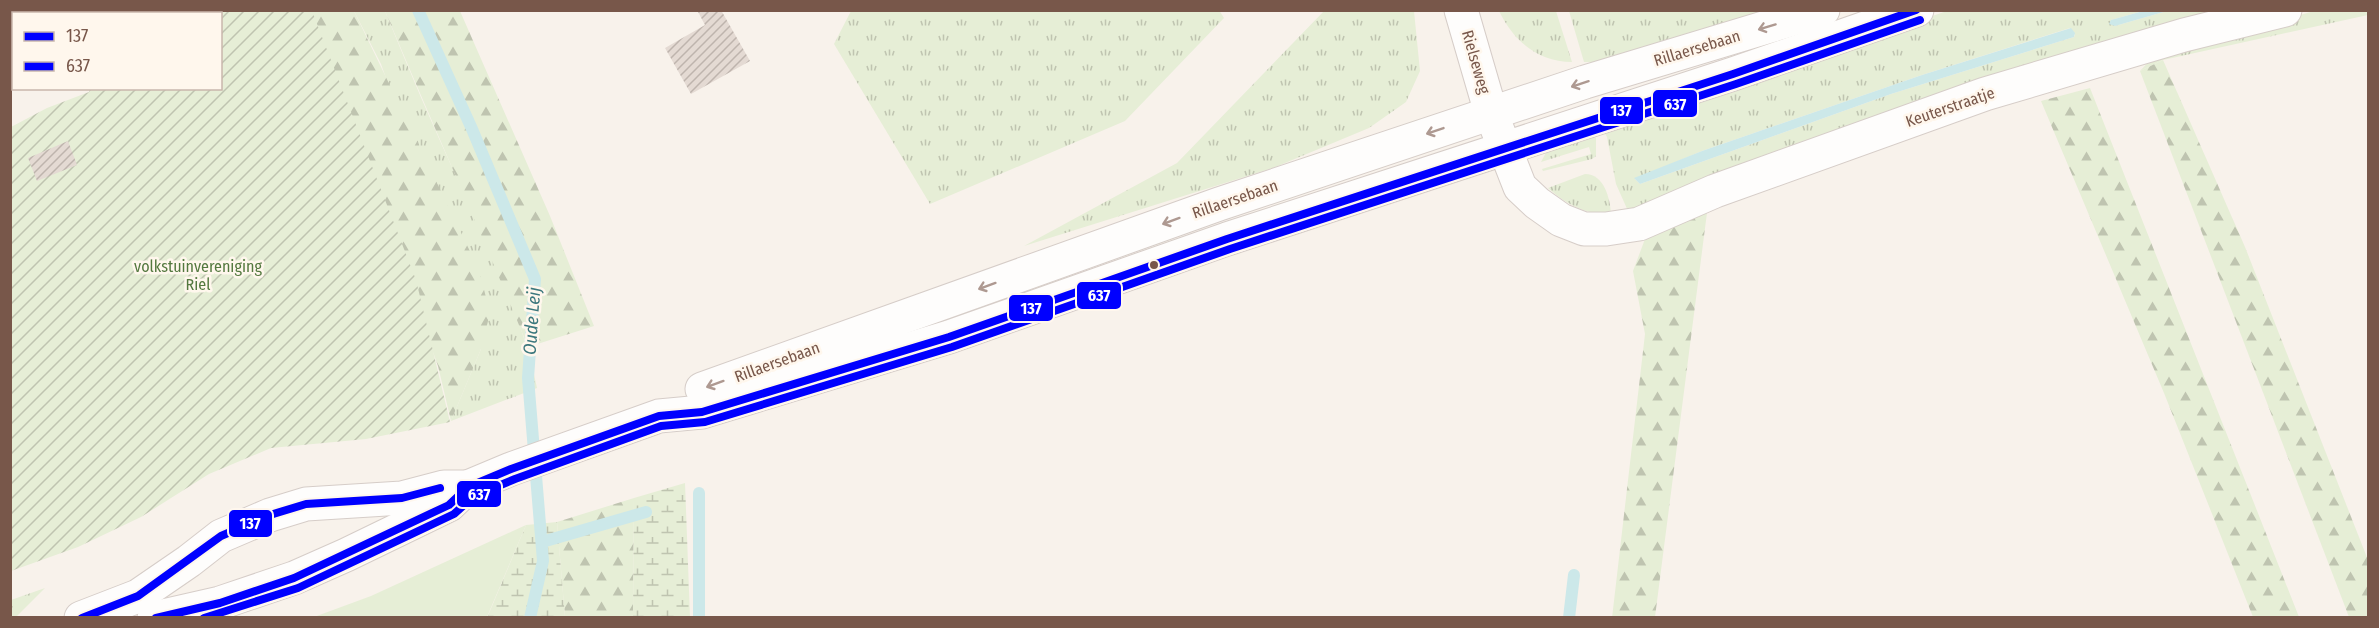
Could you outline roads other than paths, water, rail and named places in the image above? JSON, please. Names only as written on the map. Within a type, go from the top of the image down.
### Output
[{"type":"street","name":"Rielseweg","points":[[1461,10],[1491,113],[1505,148]]},
{"type":"street","name":"Rillaersebaan","points":[[659,416],[694,392],[736,376],[1220,204],[1585,82],[1822,10]]},
{"type":"street","name":"Rillaersebaan","points":[[468,487],[511,469],[659,416],[702,412],[949,337],[1227,239],[1733,74],[1917,10]]},
{"type":"street","name":"Keuterstraatje","points":[[1505,148],[1520,187],[1537,203],[1561,220],[1584,229],[1623,227],[1639,224],[1715,191],[1985,94],[2184,35],[2285,10]]},
{"type":"street","points":[[81,618],[138,596],[221,536],[270,515],[306,504],[402,498],[444,487],[468,487]]},
{"type":"street","points":[[154,618],[220,603],[294,578],[449,505],[468,487]]},
{"type":"water","points":[[2143,11],[2167,11],[2115,26],[2109,24],[2111,20]]},
{"type":"water","points":[[2071,28],[2075,33],[2074,37],[1891,94],[1640,184],[1634,178],[1702,151],[1922,75]]},
{"type":"waterway","name":"Oude Leij","points":[[418,10],[472,129],[535,279],[528,378],[543,561],[530,618]]},
{"type":"waterway","points":[[699,493],[699,618]]},
{"type":"waterway","points":[[542,542],[646,512]]},
{"type":"waterway","points":[[1569,618],[1574,575]]},
{"type":"park label","name":"volkstuinvereniging Riel","points":[[198,275]]}]
